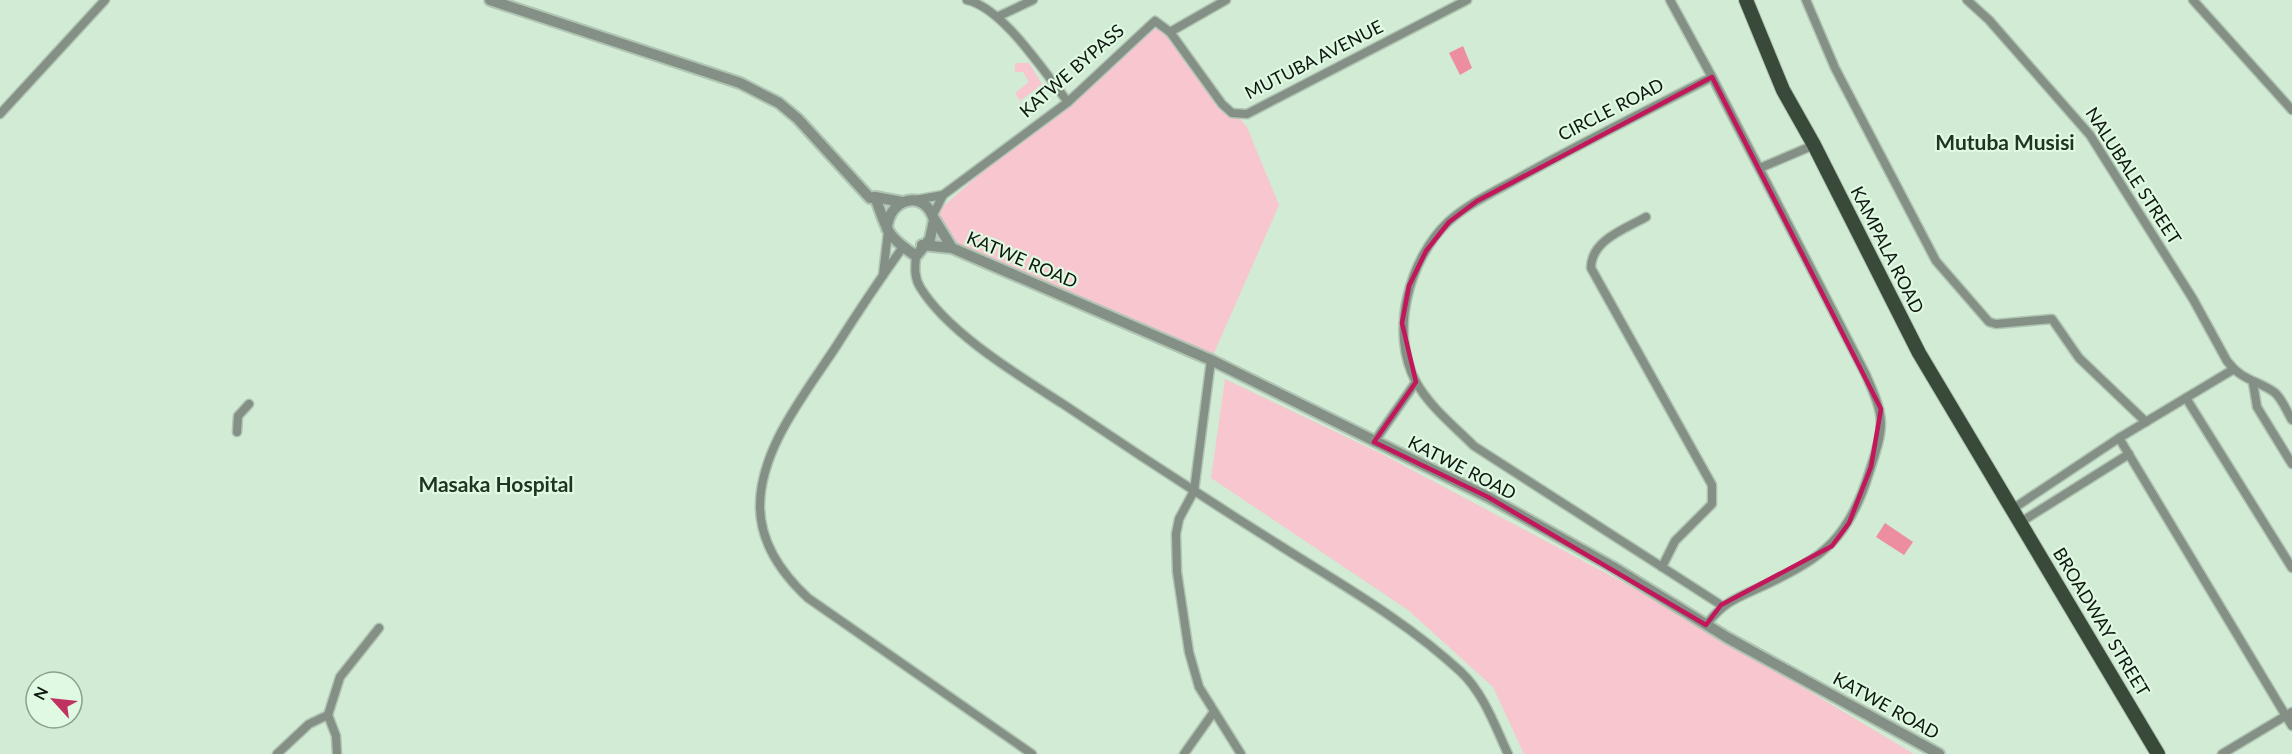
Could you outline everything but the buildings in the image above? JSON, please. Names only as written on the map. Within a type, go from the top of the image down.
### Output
[{"type":"main road","name":"KAMPALA ROAD","points":[[1746,0],[1784,90],[1919,353],[2011,510]]},
{"type":"main road","name":"BROADWAY STREET","points":[[2011,510],[2158,754]]},
{"type":"street","points":[[0,114],[105,0]]},
{"type":"street","points":[[490,0],[740,83],[778,103],[798,119],[870,198],[908,201],[925,205],[934,217],[930,239],[922,245],[916,256],[915,272],[919,285],[942,313],[1003,364],[1194,491],[1401,622],[1463,674],[1483,701],[1508,754]]},
{"type":"street","points":[[967,0],[980,3],[999,16],[1068,102]]},
{"type":"street","points":[[999,16],[1033,0]]},
{"type":"street","points":[[1170,32],[1226,0]]},
{"type":"street","name":"MUTUBA AVENUE","points":[[1170,32],[1222,104],[1232,113],[1246,114],[1467,0]]},
{"type":"street","points":[[1670,0],[1760,168],[1865,373],[1881,409],[1882,423],[1863,494],[1841,536],[1832,546],[1774,580],[1721,605],[1706,625]]},
{"type":"street","points":[[1806,0],[1835,68],[1936,261],[1989,322],[1996,324],[2052,319],[2079,358],[2146,422]]},
{"type":"street","name":"NALUBALE STREET","points":[[1967,0],[1989,20],[2090,135],[2234,369],[2253,383],[2276,393],[2292,420]]},
{"type":"street","points":[[2193,0],[2292,110]]},
{"type":"street","name":"KATWE BYPASS","points":[[908,201],[943,195],[1068,102],[1155,21],[1170,32]]},
{"type":"street","name":"CIRCLE ROAD","points":[[1712,77],[1553,159],[1477,201],[1449,222],[1436,236],[1409,286],[1402,323],[1416,382],[1446,419],[1474,446],[1721,605]]},
{"type":"street","points":[[1760,168],[1814,145]]},
{"type":"street","name":"KATWE BYPASS","points":[[934,217],[943,195]]},
{"type":"street","points":[[875,197],[894,242],[916,256]]},
{"type":"street","points":[[883,275],[888,231],[887,218],[893,208],[908,201]]},
{"type":"street","name":"KATWE ROAD","points":[[934,217],[952,248]]},
{"type":"street","points":[[1646,217],[1596,247],[1591,257],[1592,268],[1712,485],[1712,504],[1675,541],[1662,567]]},
{"type":"street","name":"KATWE ROAD","points":[[922,245],[952,248],[1211,360],[1488,497],[1613,567],[1706,625],[1939,754]]},
{"type":"street","points":[[903,247],[781,433],[765,474],[760,508],[764,535],[775,561],[790,581],[808,598],[1032,754]]},
{"type":"street","points":[[1211,360],[1194,491],[1178,526],[1177,572],[1189,652],[1199,687],[1213,713],[1241,754]]},
{"type":"street","points":[[2011,510],[2119,438],[2234,369]]},
{"type":"street","points":[[1374,442],[1416,382]]},
{"type":"street","points":[[2253,383],[2257,407],[2292,464]]},
{"type":"street","points":[[2186,398],[2292,568]]},
{"type":"street","points":[[237,432],[238,416],[249,404]]},
{"type":"street","points":[[2119,438],[2289,714],[2292,726]]},
{"type":"street","points":[[2020,522],[2129,454]]},
{"type":"street","points":[[337,754],[336,736],[328,715],[340,678],[379,628]]},
{"type":"street","points":[[1184,754],[1213,713]]},
{"type":"street","points":[[2222,754],[2237,750],[2289,714]]},
{"type":"street","points":[[277,754],[309,724],[328,715]]},
{"type":"highlighted area","points":[[1712,77],[1881,409],[1871,467],[1849,523],[1832,546],[1721,605],[1706,625],[1488,497],[1374,442],[1416,382],[1402,323],[1409,286],[1426,251],[1449,222],[1477,201]]},
{"type":"shaded area","points":[[1155,21],[1247,127],[1279,205],[1211,360],[967,254],[933,215]]},
{"type":"shaded area","points":[[1463,46],[1472,68],[1460,75],[1449,53]]},
{"type":"shaded area","points":[[1015,63],[1029,63],[1042,84],[1020,101],[1015,93],[1029,82],[1023,72],[1015,72]]},
{"type":"shaded area","points":[[1225,379],[1382,454],[1662,603],[1914,754],[1524,754],[1493,687],[1408,610],[1211,478]]},
{"type":"shaded area","points":[[1885,523],[1913,542],[1904,555],[1876,537]]},
{"type":"district","name":"Mutuba Musisi","points":[[2005,143]]},
{"type":"district","name":"Masaka Hospital","points":[[496,485]]}]
